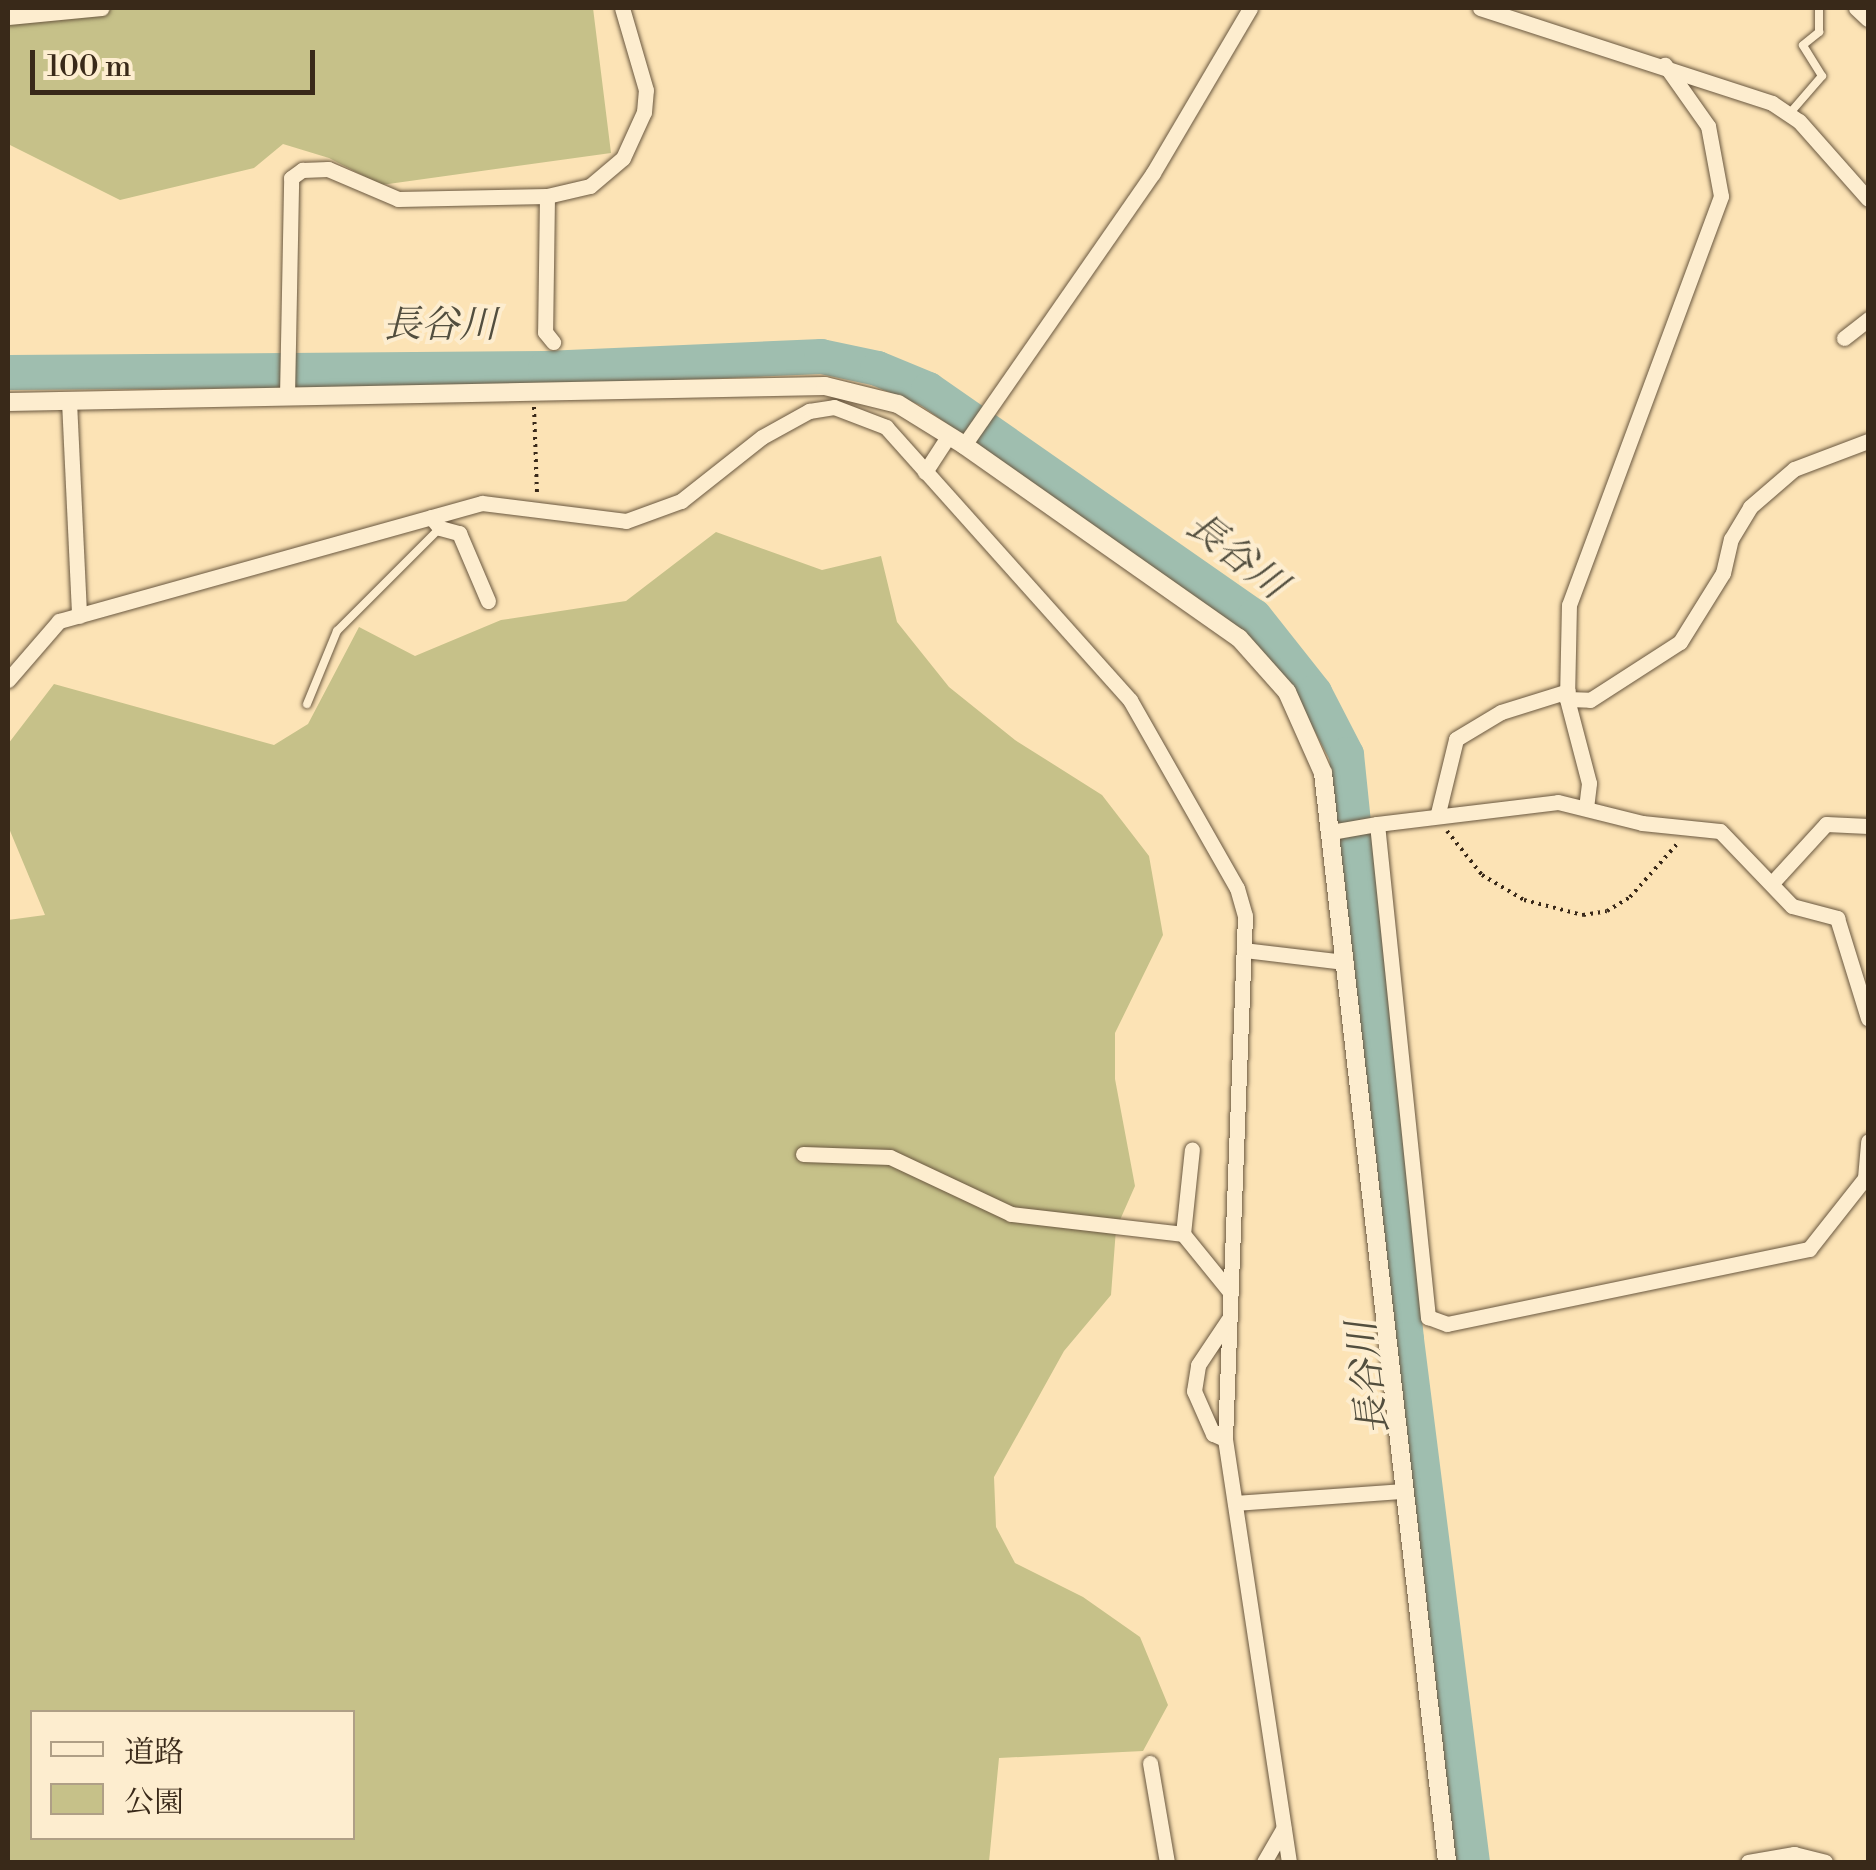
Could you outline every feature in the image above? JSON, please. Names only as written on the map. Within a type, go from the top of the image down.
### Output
[{"type":"street","points":[[8,17],[102,8]]},
{"type":"street","points":[[286,396],[291,178],[302,170],[328,170],[398,199],[547,196],[606,176],[640,123],[646,90],[622,8]]},
{"type":"street","points":[[925,472],[956,440],[1153,173],[1250,8]]},
{"type":"street","points":[[1480,8],[1665,65],[1790,113],[1868,199]]},
{"type":"street","points":[[1856,8],[1868,19]]},
{"type":"street","points":[[1586,808],[1589,783],[1568,695],[1568,605],[1720,196],[1708,126],[1665,65]]},
{"type":"street","points":[[547,196],[545,332],[553,342]]},
{"type":"street","points":[[1844,338],[1868,320]]},
{"type":"street","points":[[8,402],[825,386],[898,404],[956,440],[1239,638],[1265,664],[1311,738],[1331,832],[1447,1862]]},
{"type":"street","points":[[69,401],[80,616]]},
{"type":"street","points":[[8,680],[37,640],[60,621],[435,523],[482,503],[626,521],[682,501],[762,436],[808,411],[834,407],[886,427],[1130,700],[1158,740],[1237,888],[1245,916],[1225,1439],[1290,1862]]},
{"type":"street","points":[[1434,814],[1456,739],[1501,712],[1568,695],[1590,700],[1680,642],[1723,573],[1731,540],[1750,508],[1794,469],[1868,441]]},
{"type":"street","points":[[435,523],[459,533],[488,601]]},
{"type":"street","points":[[1331,832],[1434,814],[1558,802],[1720,832],[1806,913],[1837,918],[1868,1018]]},
{"type":"street","points":[[1377,824],[1428,1316],[1447,1324],[1810,1249],[1865,1178],[1868,1141]]},
{"type":"street","points":[[1772,884],[1826,824],[1868,826]]},
{"type":"street","points":[[1244,950],[1345,962]]},
{"type":"street","points":[[1192,1149],[1183,1234],[1230,1293]]},
{"type":"street","points":[[804,1154],[890,1157],[1012,1214],[1183,1234]]},
{"type":"street","points":[[1225,1439],[1213,1434],[1194,1391],[1198,1365],[1230,1316]]},
{"type":"street","points":[[1235,1502],[1404,1491]]},
{"type":"street","points":[[1150,1763],[1167,1862]]},
{"type":"street","points":[[1264,1862],[1284,1828]]},
{"type":"street","points":[[1748,1862],[1794,1854],[1825,1862]]},
{"type":"lane","points":[[1790,113],[1822,76],[1803,45],[1820,32],[1819,8]]},
{"type":"lane","points":[[307,704],[337,631],[435,523]]},
{"type":"path","points":[[534,390],[537,507]]},
{"type":"path","points":[[1434,814],[1482,875],[1524,900],[1583,915],[1630,897],[1692,828]]},
{"type":"green space","points":[[8,8],[593,8],[611,153],[381,185],[329,158],[283,144],[254,168],[120,200],[8,144]]},
{"type":"green space","points":[[716,532],[822,570],[881,556],[897,622],[949,687],[1015,740],[1102,795],[1149,856],[1163,935],[1115,1033],[1115,1079],[1135,1186],[1116,1229],[1111,1295],[1064,1351],[994,1477],[996,1527],[1015,1563],[1083,1597],[1140,1637],[1168,1705],[1143,1751],[999,1758],[989,1862],[8,1862],[8,920],[45,915],[8,826],[8,744],[54,684],[274,745],[308,724],[359,627],[415,656],[501,620],[626,601]]},
{"type":"waterway","name":"長谷川","points":[[8,372],[545,368],[821,356],[877,368],[928,389],[1254,616],[1314,692],[1346,754],[1406,1339],[1472,1862]]}]
